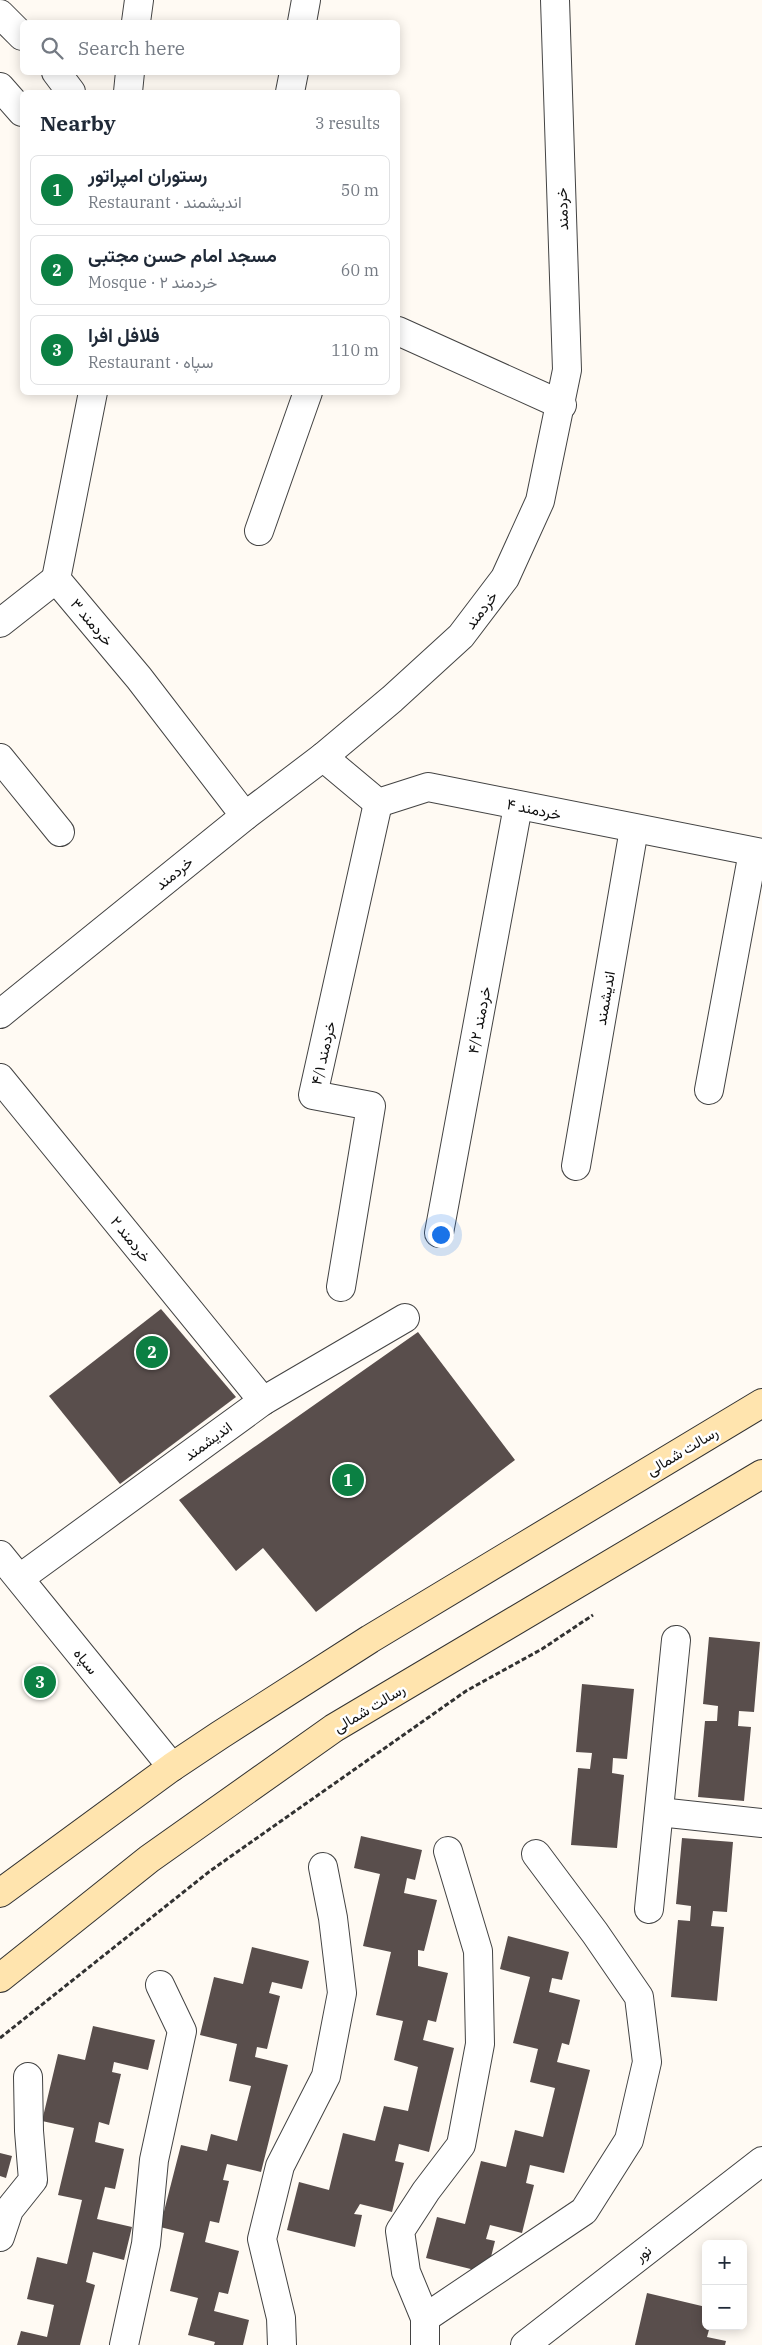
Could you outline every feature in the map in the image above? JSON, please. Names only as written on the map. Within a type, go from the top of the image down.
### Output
[{"type":"main road","name":"رسالت شمالی","points":[[0,1893],[172,1767],[370,1639],[762,1403]]},
{"type":"main road","name":"رسالت شمالی","points":[[0,1978],[149,1859],[334,1728],[762,1474]]},
{"type":"street","points":[[136,20],[139,0]]},
{"type":"street","points":[[302,20],[306,0]]},
{"type":"street","name":"خردمند","points":[[0,1014],[245,816],[323,757],[392,699],[461,636],[505,578],[540,501],[562,405],[567,370],[556,0]]},
{"type":"street","points":[[0,14],[20,34]]},
{"type":"street","points":[[58,75],[70,90]]},
{"type":"street","points":[[128,90],[130,75]]},
{"type":"street","points":[[290,90],[293,75]]},
{"type":"street","points":[[0,87],[20,110]]},
{"type":"street","points":[[400,332],[562,405]]},
{"type":"street","points":[[0,623],[56,579],[92,395]]},
{"type":"street","points":[[259,531],[307,395]]},
{"type":"street","name":"خردمند ۳","points":[[56,579],[139,678],[245,816]]},
{"type":"street","points":[[323,757],[378,803]]},
{"type":"street","points":[[0,758],[60,832]]},
{"type":"street","name":"خردمند ۴","points":[[378,803],[428,787],[758,853]]},
{"type":"street","name":"خردمند ۴/۱","points":[[340,1287],[371,1106],[313,1095],[378,803]]},
{"type":"street","name":"خردمند ۴/۲","points":[[439,1234],[518,806]]},
{"type":"street","name":"اندیشمند","points":[[576,1166],[634,829]]},
{"type":"street","points":[[709,1090],[758,853]]},
{"type":"street","name":"خردمند ۲","points":[[0,1078],[263,1401]]},
{"type":"street","name":"اندیشمند","points":[[20,1578],[263,1401],[405,1318]]},
{"type":"street","name":"سپاه","points":[[0,1555],[172,1767]]},
{"type":"street","points":[[649,1909],[676,1640]]},
{"type":"street","points":[[659,1812],[762,1823]]},
{"type":"street","points":[[425,2345],[425,2318],[406,2272],[400,2231],[426,2191],[461,2145],[480,2044],[478,1951],[448,1851]]},
{"type":"street","points":[[425,2318],[584,2211],[629,2140],[647,2062],[639,1997],[595,1933],[536,1854]]},
{"type":"street","points":[[282,2345],[281,2318],[262,2239],[280,2166],[326,2076],[342,1993],[333,1918],[323,1867]]},
{"type":"street","points":[[124,2345],[146,2244],[154,2160],[182,2031],[160,1985]]},
{"type":"street","points":[[0,2237],[9,2210],[34,2180],[29,2131],[28,2077]]},
{"type":"street","name":"نور","points":[[525,2345],[762,2160]]},
{"type":"path","points":[[0,2038],[210,1871],[466,1691],[542,1649],[597,1612]]},
{"type":"building","points":[[161,1309],[236,1397],[120,1484],[49,1396]]},
{"type":"building","points":[[418,1332],[515,1460],[316,1612],[263,1548],[236,1571],[179,1500]]},
{"type":"building","points":[[709,1637],[760,1642],[754,1712],[739,1711],[738,1726],[751,1727],[744,1801],[698,1797],[705,1721],[717,1721],[718,1706],[703,1704]]},
{"type":"building","points":[[582,1684],[634,1689],[627,1759],[613,1758],[612,1773],[624,1775],[617,1848],[571,1845],[578,1768],[590,1769],[592,1753],[576,1752]]},
{"type":"building","points":[[361,1836],[422,1850],[415,1880],[407,1878],[404,1893],[437,1900],[424,1951],[418,1950],[418,1966],[448,1973],[436,2022],[428,2020],[423,2040],[454,2048],[429,2152],[399,2144],[395,2161],[404,2163],[392,2212],[360,2204],[354,2214],[362,2215],[355,2247],[287,2230],[299,2182],[329,2190],[343,2133],[375,2141],[384,2106],[408,2111],[418,2067],[394,2060],[403,2021],[376,2015],[391,1952],[363,1946],[380,1874],[354,1868]]},
{"type":"building","points":[[682,1838],[733,1842],[727,1912],[713,1911],[711,1926],[724,1927],[717,2001],[671,1997],[678,1920],[690,1921],[691,1906],[676,1904]]},
{"type":"building","points":[[508,1936],[569,1952],[562,1980],[552,1978],[549,1992],[580,2000],[569,2045],[562,2043],[557,2062],[590,2070],[564,2173],[530,2165],[526,2183],[534,2185],[522,2233],[490,2225],[486,2239],[495,2241],[487,2273],[426,2258],[437,2217],[465,2224],[481,2161],[506,2167],[515,2130],[543,2137],[555,2088],[530,2082],[538,2049],[513,2043],[530,1977],[500,1969]]},
{"type":"building","points":[[252,1947],[309,1961],[302,1989],[272,1982],[269,1993],[280,1996],[267,2049],[257,2047],[255,2057],[288,2065],[261,2172],[227,2164],[223,2180],[229,2181],[219,2223],[210,2221],[205,2242],[239,2251],[228,2294],[219,2292],[214,2311],[249,2320],[243,2345],[214,2345],[215,2342],[188,2335],[198,2298],[170,2291],[184,2233],[160,2227],[181,2145],[207,2151],[211,2134],[237,2141],[251,2086],[229,2081],[237,2044],[200,2035],[214,1977],[243,1984]]},
{"type":"building","points":[[93,2026],[155,2040],[148,2070],[114,2062],[112,2072],[121,2074],[109,2125],[99,2122],[95,2142],[124,2149],[115,2189],[105,2187],[97,2219],[132,2227],[124,2260],[93,2252],[86,2282],[95,2285],[80,2345],[17,2345],[21,2331],[47,2337],[54,2305],[27,2299],[37,2257],[67,2264],[82,2200],[58,2195],[74,2128],[42,2121],[58,2054],[85,2060]]},
{"type":"building","points":[[0,2153],[12,2156],[6,2178],[0,2176]]},
{"type":"building","points":[[647,2293],[702,2306],[702,2330],[709,2330],[707,2337],[726,2341],[725,2345],[635,2345]]},
{"type":"place","name":"مسجد امام حسن مجتبی","points":[[152,1352]]},
{"type":"place","name":"رستوران امپراتور","points":[[348,1480]]},
{"type":"place","name":"فلافل افرا","points":[[40,1682]]}]
